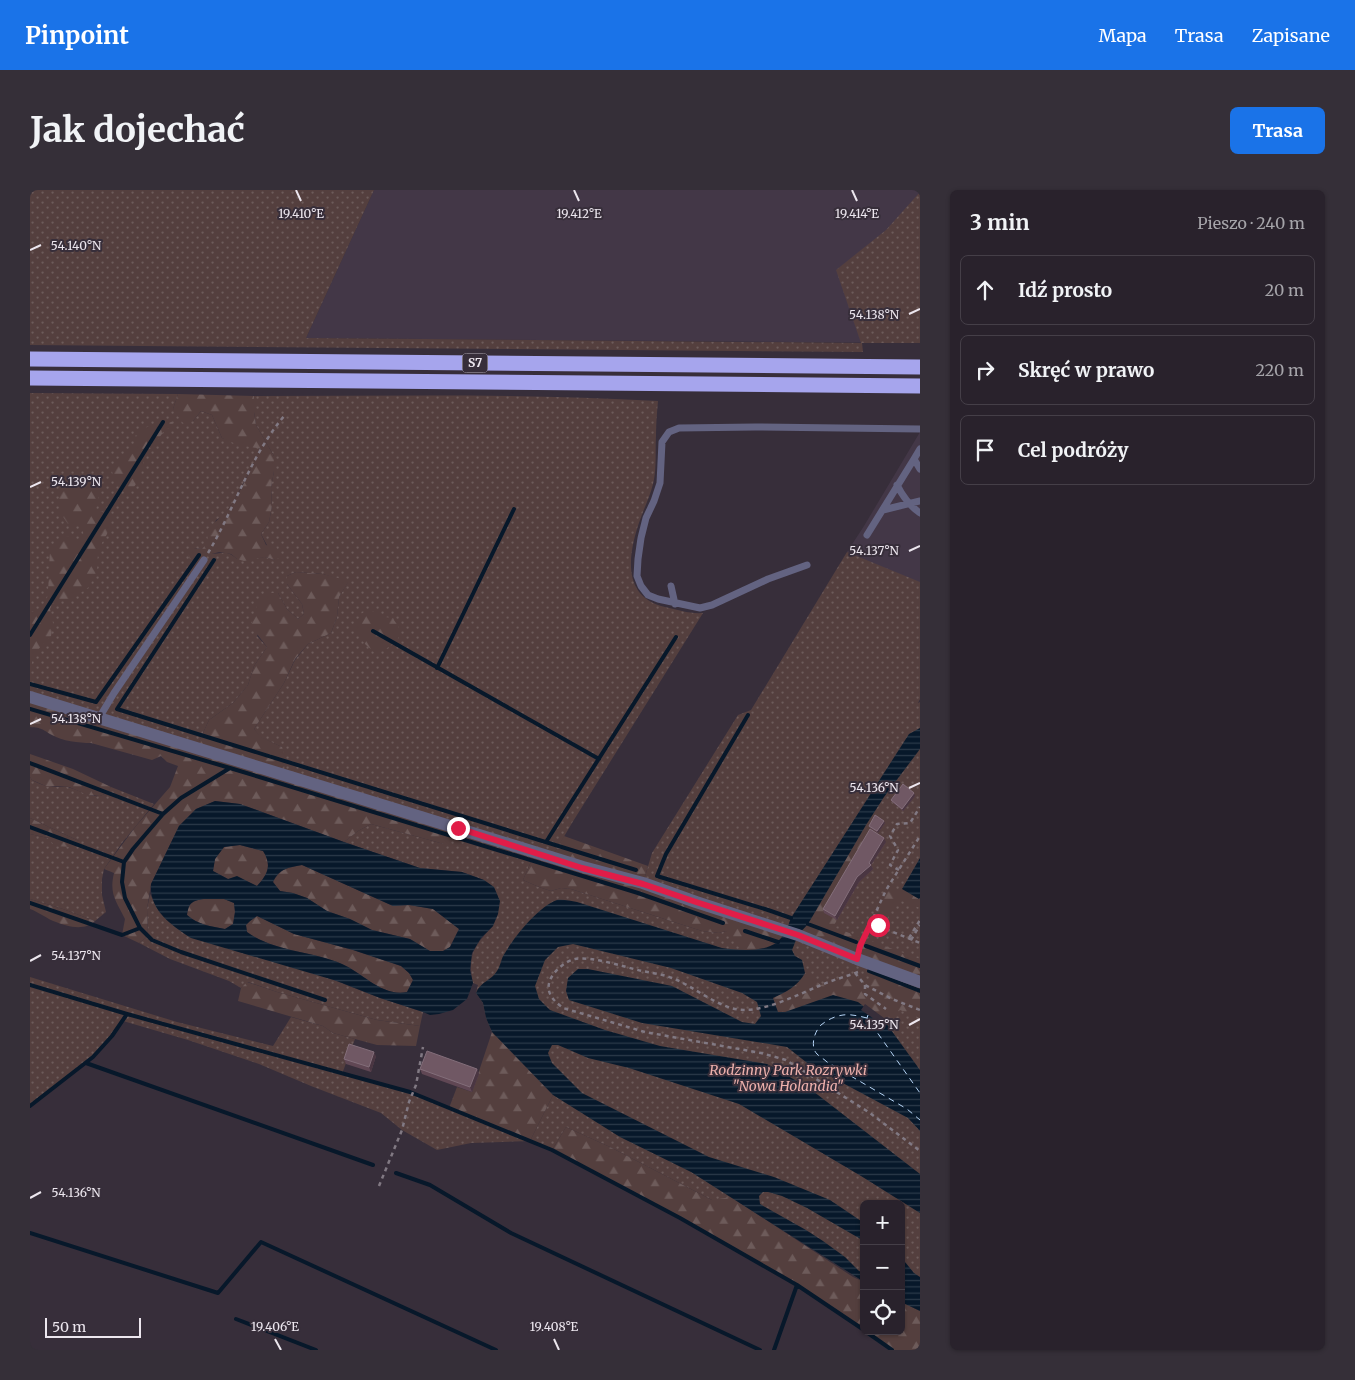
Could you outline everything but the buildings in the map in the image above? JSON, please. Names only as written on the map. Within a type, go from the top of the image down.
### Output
[{"type":"highway","name":"S7","points":[[30,359],[920,367]]},
{"type":"highway","name":"S7","points":[[30,378],[920,386]]},
{"type":"street","points":[[30,697],[449,825],[582,868],[643,884],[786,930],[920,982]]},
{"type":"lane","points":[[807,565],[768,579],[712,605],[700,608],[658,600],[648,595],[641,586],[637,576],[638,559],[646,518],[660,484],[662,442],[669,432],[679,428],[755,427],[920,429]]},
{"type":"lane","points":[[867,535],[920,450]]},
{"type":"lane","points":[[914,459],[920,469]]},
{"type":"lane","points":[[898,485],[909,504],[920,514]]},
{"type":"lane","points":[[883,510],[920,501]]},
{"type":"lane","points":[[99,718],[204,560]]},
{"type":"lane","points":[[671,586],[676,604]]},
{"type":"path","points":[[204,560],[223,526],[265,440],[285,415]]},
{"type":"path","points":[[899,870],[890,865],[898,850],[890,836],[897,824],[910,823],[920,806]]},
{"type":"path","points":[[920,836],[886,890],[860,946],[863,961],[862,970],[790,999],[759,1008],[733,1010],[672,978],[590,959],[575,959],[565,963],[557,970],[549,981],[548,993],[563,1008],[645,1032],[761,1053],[786,1060],[870,1113],[920,1151]]},
{"type":"path","points":[[910,939],[920,920]]},
{"type":"path","points":[[871,923],[920,943]]},
{"type":"path","points":[[910,939],[920,925]]},
{"type":"path","points":[[854,973],[865,985],[892,999],[920,1010]]},
{"type":"path","points":[[865,985],[865,994],[886,1008]]},
{"type":"path","points":[[379,1186],[402,1130],[409,1102],[416,1085],[423,1047]]},
{"type":"shaded area","points":[[374,190],[920,190],[920,343],[306,338]]},
{"type":"shaded area","points":[[920,432],[920,584],[847,552]]},
{"type":"green space","points":[[30,190],[374,190],[306,338],[861,343],[836,270],[886,230],[920,192],[920,343],[862,343],[863,352],[30,345]]},
{"type":"green space","name":"Rodzinny Park Rozrywki \"Nowa Holandia\"","points":[[30,393],[178,394],[173,409],[193,421],[201,411],[212,415],[222,438],[261,449],[234,501],[223,516],[216,520],[207,545],[202,549],[193,548],[207,554],[227,553],[237,559],[265,557],[275,560],[261,534],[269,522],[272,506],[271,488],[274,456],[256,425],[254,396],[507,396],[658,401],[654,478],[636,533],[631,560],[632,572],[635,584],[641,594],[651,602],[684,612],[703,613],[552,857],[536,852],[523,880],[551,891],[561,888],[571,889],[702,931],[719,933],[726,931],[766,948],[643,883],[652,853],[738,715],[751,710],[847,552],[920,582],[920,699],[918,703],[920,702],[920,1311],[905,1304],[905,1200],[860,1200],[860,1279],[741,1203],[712,1200],[610,1147],[566,1127],[552,1150],[530,1141],[553,1095],[492,1032],[486,1018],[483,1003],[476,993],[478,985],[473,983],[471,973],[472,958],[477,945],[493,926],[484,880],[462,872],[420,868],[344,842],[371,824],[444,844],[281,775],[282,747],[260,737],[254,729],[284,683],[295,660],[308,644],[331,633],[337,617],[339,597],[348,582],[323,574],[296,572],[287,576],[287,584],[302,604],[304,614],[298,619],[287,609],[278,593],[257,636],[267,647],[254,666],[248,685],[233,703],[209,720],[196,748],[30,697]]},
{"type":"green space","points":[[178,394],[254,396],[256,425],[274,456],[271,488],[272,506],[269,522],[261,534],[266,545],[276,547],[281,557],[275,560],[265,557],[244,561],[237,559],[231,554],[219,552],[208,555],[204,560],[190,559],[188,553],[193,548],[202,549],[206,545],[208,539],[206,531],[230,506],[241,489],[261,449],[236,444],[222,438],[212,415],[201,411],[193,421],[183,423],[173,409]]},
{"type":"green space","points":[[163,422],[172,422],[174,426],[165,430],[145,456],[140,478],[134,487],[127,491],[114,482],[112,471],[119,458],[138,443],[135,436],[147,427]]},
{"type":"green space","points":[[89,474],[98,478],[99,496],[96,509],[107,514],[112,520],[98,550],[97,571],[89,587],[73,598],[53,603],[50,609],[53,623],[51,636],[33,655],[30,670],[30,612],[44,610],[48,594],[50,548],[67,536],[79,540],[84,537],[82,526],[68,524],[59,511],[59,493],[67,480]]},
{"type":"green space","points":[[296,572],[323,574],[349,581],[339,597],[337,617],[331,633],[308,644],[295,659],[284,683],[254,729],[261,737],[282,747],[287,762],[282,774],[458,828],[453,836],[444,844],[371,824],[344,842],[240,804],[215,801],[196,809],[179,826],[151,884],[147,909],[148,936],[139,943],[122,935],[125,919],[113,892],[114,873],[104,869],[136,826],[170,787],[178,766],[167,762],[161,756],[152,760],[91,743],[66,740],[40,728],[30,727],[30,697],[196,748],[209,720],[233,703],[248,685],[254,666],[267,647],[251,626],[257,605],[268,593],[278,593],[287,609],[298,619],[304,614],[302,604],[287,584],[287,576]]},
{"type":"green space","points":[[368,609],[384,617],[393,618],[400,633],[393,645],[375,653],[365,644],[355,630],[360,615]]},
{"type":"green space","points":[[30,754],[73,769],[111,787],[107,793],[100,796],[88,795],[69,787],[48,787],[32,780],[30,777]]},
{"type":"green space","points":[[30,777],[32,780],[45,786],[67,787],[96,796],[106,793],[111,787],[154,804],[122,843],[104,869],[102,895],[106,912],[95,921],[30,899],[30,834],[79,841],[30,818]]},
{"type":"green space","points":[[30,818],[79,841],[78,845],[72,847],[55,846],[48,838],[30,834]]},
{"type":"green space","points":[[866,825],[873,830],[850,868],[837,920],[833,927],[920,959],[920,1018],[900,1010],[886,1023],[858,1002],[778,1012],[773,997],[791,988],[805,973],[821,985],[855,973],[865,985],[870,987],[871,977],[879,967],[798,935],[811,919]]},
{"type":"green space","points":[[564,836],[648,866],[643,883],[785,931],[778,942],[766,948],[742,951],[726,931],[719,933],[702,931],[571,889],[561,888],[551,891],[523,880],[536,852],[552,857]]},
{"type":"green space","points":[[240,845],[263,851],[266,856],[268,869],[257,886],[248,882],[228,879],[213,871],[215,859],[224,847]]},
{"type":"green space","points":[[302,865],[393,906],[409,905],[433,909],[459,929],[450,947],[443,951],[430,951],[410,939],[372,930],[350,919],[327,911],[307,898],[280,891],[273,882],[279,874],[288,868]]},
{"type":"green space","points":[[902,889],[920,898],[920,908],[897,899],[883,928],[871,923],[886,890]]},
{"type":"green space","points":[[150,894],[160,913],[380,998],[423,1012],[420,1026],[377,1020],[248,982],[241,988],[229,981],[170,959],[139,943],[148,936],[147,909]]},
{"type":"green space","points":[[30,899],[95,921],[81,927],[61,924],[30,909]]},
{"type":"green space","points":[[204,899],[224,899],[234,903],[233,924],[225,929],[200,923],[187,915],[192,903]]},
{"type":"green space","points":[[257,916],[294,934],[353,950],[401,966],[409,973],[413,980],[407,992],[389,991],[342,964],[269,944],[247,932],[246,925]]},
{"type":"green space","points":[[30,977],[177,1022],[273,1046],[291,1017],[323,1026],[333,1033],[355,1039],[342,1074],[410,1092],[530,1141],[471,1143],[437,1150],[402,1130],[381,1113],[259,1064],[123,1021],[93,1057],[30,1106]]},
{"type":"green space","points":[[247,982],[377,1020],[420,1026],[416,1046],[377,1045],[333,1033],[323,1026],[238,1001],[241,988]]},
{"type":"green space","points":[[492,1032],[553,1095],[530,1141],[449,1108],[457,1087],[472,1092]]},
{"type":"green space","points":[[566,1127],[610,1147],[712,1200],[731,1197],[860,1280],[860,1327],[797,1285],[680,1218],[552,1150]]},
{"type":"green space","points":[[905,1304],[920,1311],[920,1350],[892,1350],[871,1335],[905,1335]]},
{"type":"water","points":[[920,728],[920,749],[884,797],[808,924],[798,935],[792,950],[795,956],[802,960],[805,973],[795,985],[773,998],[778,1012],[785,1012],[833,995],[858,1002],[886,1023],[920,1070],[920,1131],[908,1118],[811,1066],[787,1047],[642,1023],[569,1000],[566,991],[568,978],[578,969],[588,969],[672,986],[742,1022],[755,1024],[761,1016],[757,1002],[742,993],[671,968],[573,944],[558,947],[545,960],[535,986],[539,999],[550,1010],[605,1030],[660,1046],[767,1064],[809,1088],[920,1174],[920,1213],[905,1204],[905,1200],[899,1200],[739,1104],[629,1068],[588,1058],[558,1045],[552,1045],[548,1053],[552,1063],[582,1093],[709,1157],[774,1177],[830,1200],[860,1220],[860,1239],[782,1196],[763,1192],[759,1196],[760,1204],[806,1230],[845,1257],[860,1271],[860,1279],[691,1172],[620,1137],[553,1095],[492,1032],[486,1018],[483,1003],[476,993],[480,986],[495,974],[509,946],[521,931],[535,915],[557,900],[577,902],[722,948],[750,950],[772,945],[784,934],[791,918],[909,734]]},
{"type":"water","points":[[215,801],[240,804],[420,868],[462,872],[484,880],[494,887],[500,901],[498,914],[493,926],[481,938],[472,953],[470,970],[473,983],[467,999],[453,1010],[430,1015],[337,981],[191,938],[183,933],[169,922],[158,909],[151,893],[151,884],[179,826],[196,809]],"holes":[[[240,845],[263,851],[266,856],[268,869],[257,886],[237,876],[228,879],[213,871],[215,859],[224,847]],[[302,865],[393,906],[409,905],[433,909],[459,929],[450,947],[443,951],[430,951],[410,939],[372,930],[350,919],[327,911],[307,898],[280,891],[273,882],[284,869]],[[204,899],[224,899],[234,903],[233,924],[225,929],[196,921],[187,915],[189,907],[194,902]],[[257,916],[294,934],[353,950],[401,966],[409,973],[413,980],[407,992],[389,991],[342,964],[269,944],[258,939],[247,932],[246,925]]]},
{"type":"water","points":[[920,858],[920,898],[919,899],[902,889]]},
{"type":"water","points":[[905,1262],[920,1277],[920,1311],[905,1304]]},
{"type":"pier","points":[[865,1004],[884,1018],[880,1023],[861,1010]]},
{"type":"waterway","points":[[30,635],[163,422]]},
{"type":"waterway","points":[[437,668],[514,509]]},
{"type":"waterway","points":[[30,684],[96,702],[199,555]]},
{"type":"waterway","points":[[214,560],[117,709],[636,870]]},
{"type":"waterway","points":[[373,631],[599,759]]},
{"type":"waterway","points":[[546,842],[676,637]]},
{"type":"waterway","points":[[30,709],[638,893],[723,923]]},
{"type":"waterway","points":[[748,715],[666,854],[657,876],[791,918]]},
{"type":"waterway","points":[[30,763],[163,814]]},
{"type":"waterway","points":[[230,768],[181,798],[163,814],[133,849],[124,862],[122,882],[125,898],[140,928],[152,940],[181,952],[325,1000]]},
{"type":"waterway","points":[[30,827],[124,862]]},
{"type":"waterway","points":[[30,903],[122,935],[140,928]]},
{"type":"waterway","points":[[808,924],[856,942]]},
{"type":"waterway","points":[[745,931],[778,942]]},
{"type":"waterway","points":[[866,946],[920,966]]},
{"type":"waterway","points":[[869,971],[920,991]]},
{"type":"waterway","points":[[30,985],[127,1014],[410,1092],[552,1150],[680,1218],[797,1285],[860,1327]]},
{"type":"waterway","points":[[30,1106],[93,1057],[112,1036],[127,1014]]},
{"type":"waterway","points":[[86,1063],[373,1165]]},
{"type":"waterway","points":[[396,1173],[430,1185],[511,1233],[760,1350]]},
{"type":"waterway","points":[[30,1233],[218,1293],[261,1242],[496,1350]]},
{"type":"waterway","points":[[774,1350],[797,1285]]},
{"type":"waterway","points":[[236,1319],[316,1350]]},
{"type":"waterway","points":[[871,1335],[892,1350]]},
{"type":"ferry route","points":[[867,1018],[843,1015],[826,1021],[815,1035],[813,1044],[815,1051],[827,1062],[907,1109],[920,1120]]},
{"type":"ferry route","points":[[868,1015],[867,1018],[920,1093]]},
{"type":"route","points":[[458,828],[582,868],[643,884],[798,935],[857,959],[860,946],[871,923],[878,925]]}]
